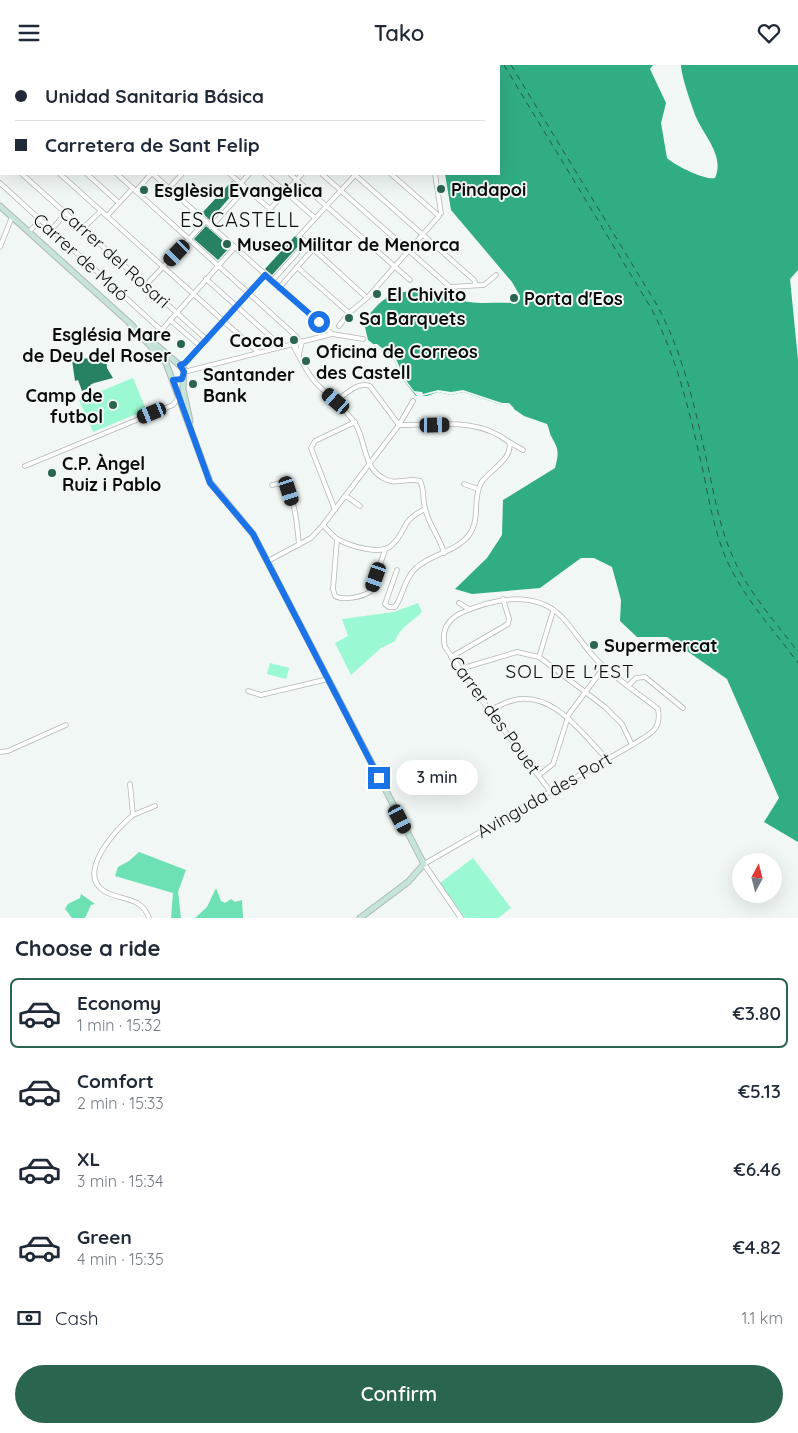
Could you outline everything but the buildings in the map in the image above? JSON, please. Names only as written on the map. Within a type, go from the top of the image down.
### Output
[{"type":"main road","points":[[0,206],[130,324],[157,352],[168,368],[169,376],[173,380],[210,483],[253,534],[424,864],[408,881],[360,918]]},
{"type":"main road","points":[[130,324],[152,341],[184,372],[182,379],[193,436]]},
{"type":"main road","points":[[168,368],[177,364]]},
{"type":"main road","points":[[173,380],[182,379]]},
{"type":"street","name":"Carrer del Rosari","points":[[23,175],[207,340]]},
{"type":"street","points":[[61,175],[258,352]]},
{"type":"street","points":[[88,175],[119,203]]},
{"type":"street","points":[[118,175],[297,337],[300,341],[299,355]]},
{"type":"street","points":[[107,217],[119,203],[151,175]]},
{"type":"street","points":[[153,175],[334,335]]},
{"type":"street","points":[[169,188],[181,175]]},
{"type":"street","points":[[231,175],[270,209],[301,175]]},
{"type":"street","points":[[241,183],[248,175]]},
{"type":"street","points":[[266,175],[316,217]]},
{"type":"street","points":[[291,175],[410,280]]},
{"type":"street","points":[[323,175],[445,284],[451,287],[484,285],[496,275]]},
{"type":"street","points":[[354,175],[299,236],[367,298]]},
{"type":"street","points":[[356,175],[474,280],[476,285]]},
{"type":"street","points":[[392,175],[440,215]]},
{"type":"street","points":[[339,325],[349,313],[367,298],[440,215],[435,175]]},
{"type":"street","name":"Carrer de Maó","points":[[0,183],[161,330]]},
{"type":"street","points":[[211,227],[246,187]]},
{"type":"street","points":[[83,229],[101,211]]},
{"type":"street","points":[[51,229],[66,213]]},
{"type":"street","points":[[0,247],[12,217]]},
{"type":"street","points":[[29,232],[40,220]]},
{"type":"street","points":[[146,285],[206,221]]},
{"type":"street","points":[[272,281],[306,243]]},
{"type":"street","points":[[152,341],[235,247]]},
{"type":"street","points":[[279,287],[313,249]]},
{"type":"street","points":[[297,267],[349,313]]},
{"type":"street","points":[[177,364],[185,363],[265,275]]},
{"type":"street","points":[[206,279],[281,346]]},
{"type":"street","points":[[170,320],[200,347]]},
{"type":"street","points":[[184,372],[300,341],[334,335],[363,339]]},
{"type":"street","points":[[296,350],[300,341]]},
{"type":"street","points":[[292,343],[314,381],[336,401],[355,423],[362,436],[369,464],[384,479],[395,482],[413,478],[420,481],[423,487],[425,509],[440,539],[444,553]]},
{"type":"street","points":[[336,401],[359,384],[365,384],[370,386],[400,425]]},
{"type":"street","points":[[25,466],[173,405],[178,399],[177,393]]},
{"type":"street","points":[[268,561],[311,538],[323,525],[400,425],[413,401]]},
{"type":"street","points":[[335,510],[311,448],[315,441],[355,423]]},
{"type":"street","points":[[400,425],[471,424],[492,430],[510,444],[523,450]]},
{"type":"street","points":[[397,570],[385,604],[389,607],[395,607],[413,571],[422,563],[460,544],[471,531],[476,519],[478,489],[489,471],[508,455],[510,444]]},
{"type":"street","points":[[272,485],[285,481],[296,513],[299,545]]},
{"type":"street","points":[[464,484],[478,489]]},
{"type":"street","points":[[346,496],[360,506]]},
{"type":"street","points":[[323,525],[337,539],[375,550],[385,550],[393,545],[410,516],[425,509]]},
{"type":"street","points":[[337,539],[333,589],[334,596],[339,598],[365,595],[371,591],[385,550]]},
{"type":"street","points":[[451,657],[508,624],[509,619],[502,599]]},
{"type":"street","points":[[459,603],[469,609],[502,599],[527,600],[541,604],[560,615],[597,660],[628,685],[636,678],[645,677],[683,708]]},
{"type":"street","name":"Carrer des Pouet","points":[[469,609],[448,622],[442,637],[451,657],[550,791]]},
{"type":"street","points":[[539,657],[553,611]]},
{"type":"street","points":[[460,669],[517,652],[539,657],[586,690],[622,724],[632,745]]},
{"type":"street","points":[[539,775],[553,764],[567,718],[605,666]]},
{"type":"street","points":[[248,691],[261,695],[328,679]]},
{"type":"street","name":"Avinguda des Port","points":[[424,864],[632,745],[657,728],[660,721],[658,709],[628,685]]},
{"type":"street","points":[[489,710],[513,700],[527,698],[540,700],[567,718],[607,759]]},
{"type":"street","points":[[0,752],[8,751],[66,725]]},
{"type":"street","points":[[130,785],[133,815]]},
{"type":"street","points":[[149,918],[142,907],[133,901],[105,892],[99,886],[93,872],[94,864],[124,823],[133,815],[155,806]]},
{"type":"street","points":[[424,864],[461,918]]},
{"type":"shaded area","points":[[500,65],[653,65],[650,69],[666,103],[661,123],[667,158],[690,172],[715,178],[717,162],[715,154],[689,99],[681,65],[798,65],[798,270],[790,279],[798,360],[798,842],[764,822],[779,798],[727,679],[667,637],[637,637],[620,621],[621,600],[612,567],[594,558],[581,558],[540,588],[472,594],[455,589],[487,558],[502,535],[503,500],[555,468],[558,455],[547,424],[524,416],[508,405],[502,405],[463,392],[451,395],[438,392],[427,396],[416,396],[403,380],[394,360],[368,340],[364,323],[368,315],[385,299],[396,294],[420,292],[480,303],[512,303],[520,296],[512,282],[451,210],[445,175],[500,175]]},
{"type":"shaded area","name":"Camp de futbol","points":[[133,378],[146,410],[93,432],[79,400]]},
{"type":"shaded area","points":[[418,603],[422,612],[403,628],[395,641],[381,648],[351,675],[335,643],[348,636],[342,619],[394,612]]},
{"type":"shaded area","points":[[270,663],[289,668],[286,679],[267,674]]},
{"type":"shaded area","points":[[139,852],[186,870],[178,892],[181,918],[171,918],[173,893],[115,876],[118,867],[129,861]]},
{"type":"shaded area","points":[[473,858],[511,908],[498,918],[465,918],[440,883]]},
{"type":"shaded area","points":[[216,888],[221,901],[225,903],[231,899],[235,902],[242,900],[243,918],[195,918],[207,907]]},
{"type":"shaded area","points":[[81,894],[95,904],[91,905],[85,918],[72,918],[65,909],[68,904],[80,898]]},
{"type":"pier","points":[[373,344],[377,344],[396,359],[405,379],[414,391],[422,392],[423,394],[438,390],[451,392],[463,390],[502,403],[509,403],[514,408],[513,410],[508,405],[502,405],[463,392],[451,395],[438,392],[418,397],[403,380],[394,360]]},
{"type":"ferry route","points":[[504,65],[651,308],[676,367],[693,429],[715,525],[725,556],[749,598],[798,663]]},
{"type":"ferry route","points":[[511,65],[657,305],[667,325],[689,386],[718,513],[728,545],[745,581],[798,652]]},
{"type":"place","name":"Pindapoi","points":[[441,189]]},
{"type":"place","name":"Esglèsia Evangèlica","points":[[144,190]]},
{"type":"place","name":"Museo Militar de Menorca","points":[[227,244]]},
{"type":"place","name":"El Chivito","points":[[377,294]]},
{"type":"place","name":"Porta d'Eos","points":[[514,298]]},
{"type":"place","name":"Sa Barquets","points":[[349,318]]},
{"type":"place","name":"Cocoa","points":[[294,340]]},
{"type":"place","name":"Església Mare de Deu del Roser","points":[[181,344]]},
{"type":"place","name":"Oficina de Correos des Castell","points":[[306,361]]},
{"type":"place","name":"Santander Bank","points":[[193,384]]},
{"type":"place","name":"Camp de futbol","points":[[113,405]]},
{"type":"place","name":"C.P. Àngel Ruiz i Pablo","points":[[52,473]]},
{"type":"place","name":"Supermercat","points":[[594,645]]},
{"type":"district","name":"ES CASTELL","points":[[240,219]]},
{"type":"district","name":"SOL DE L'EST","points":[[570,671]]},
{"type":"route","points":[[319,322],[265,275],[207,340],[185,363],[180,365],[184,369],[182,379],[178,381],[173,380],[210,483],[253,534],[379,778]]}]
